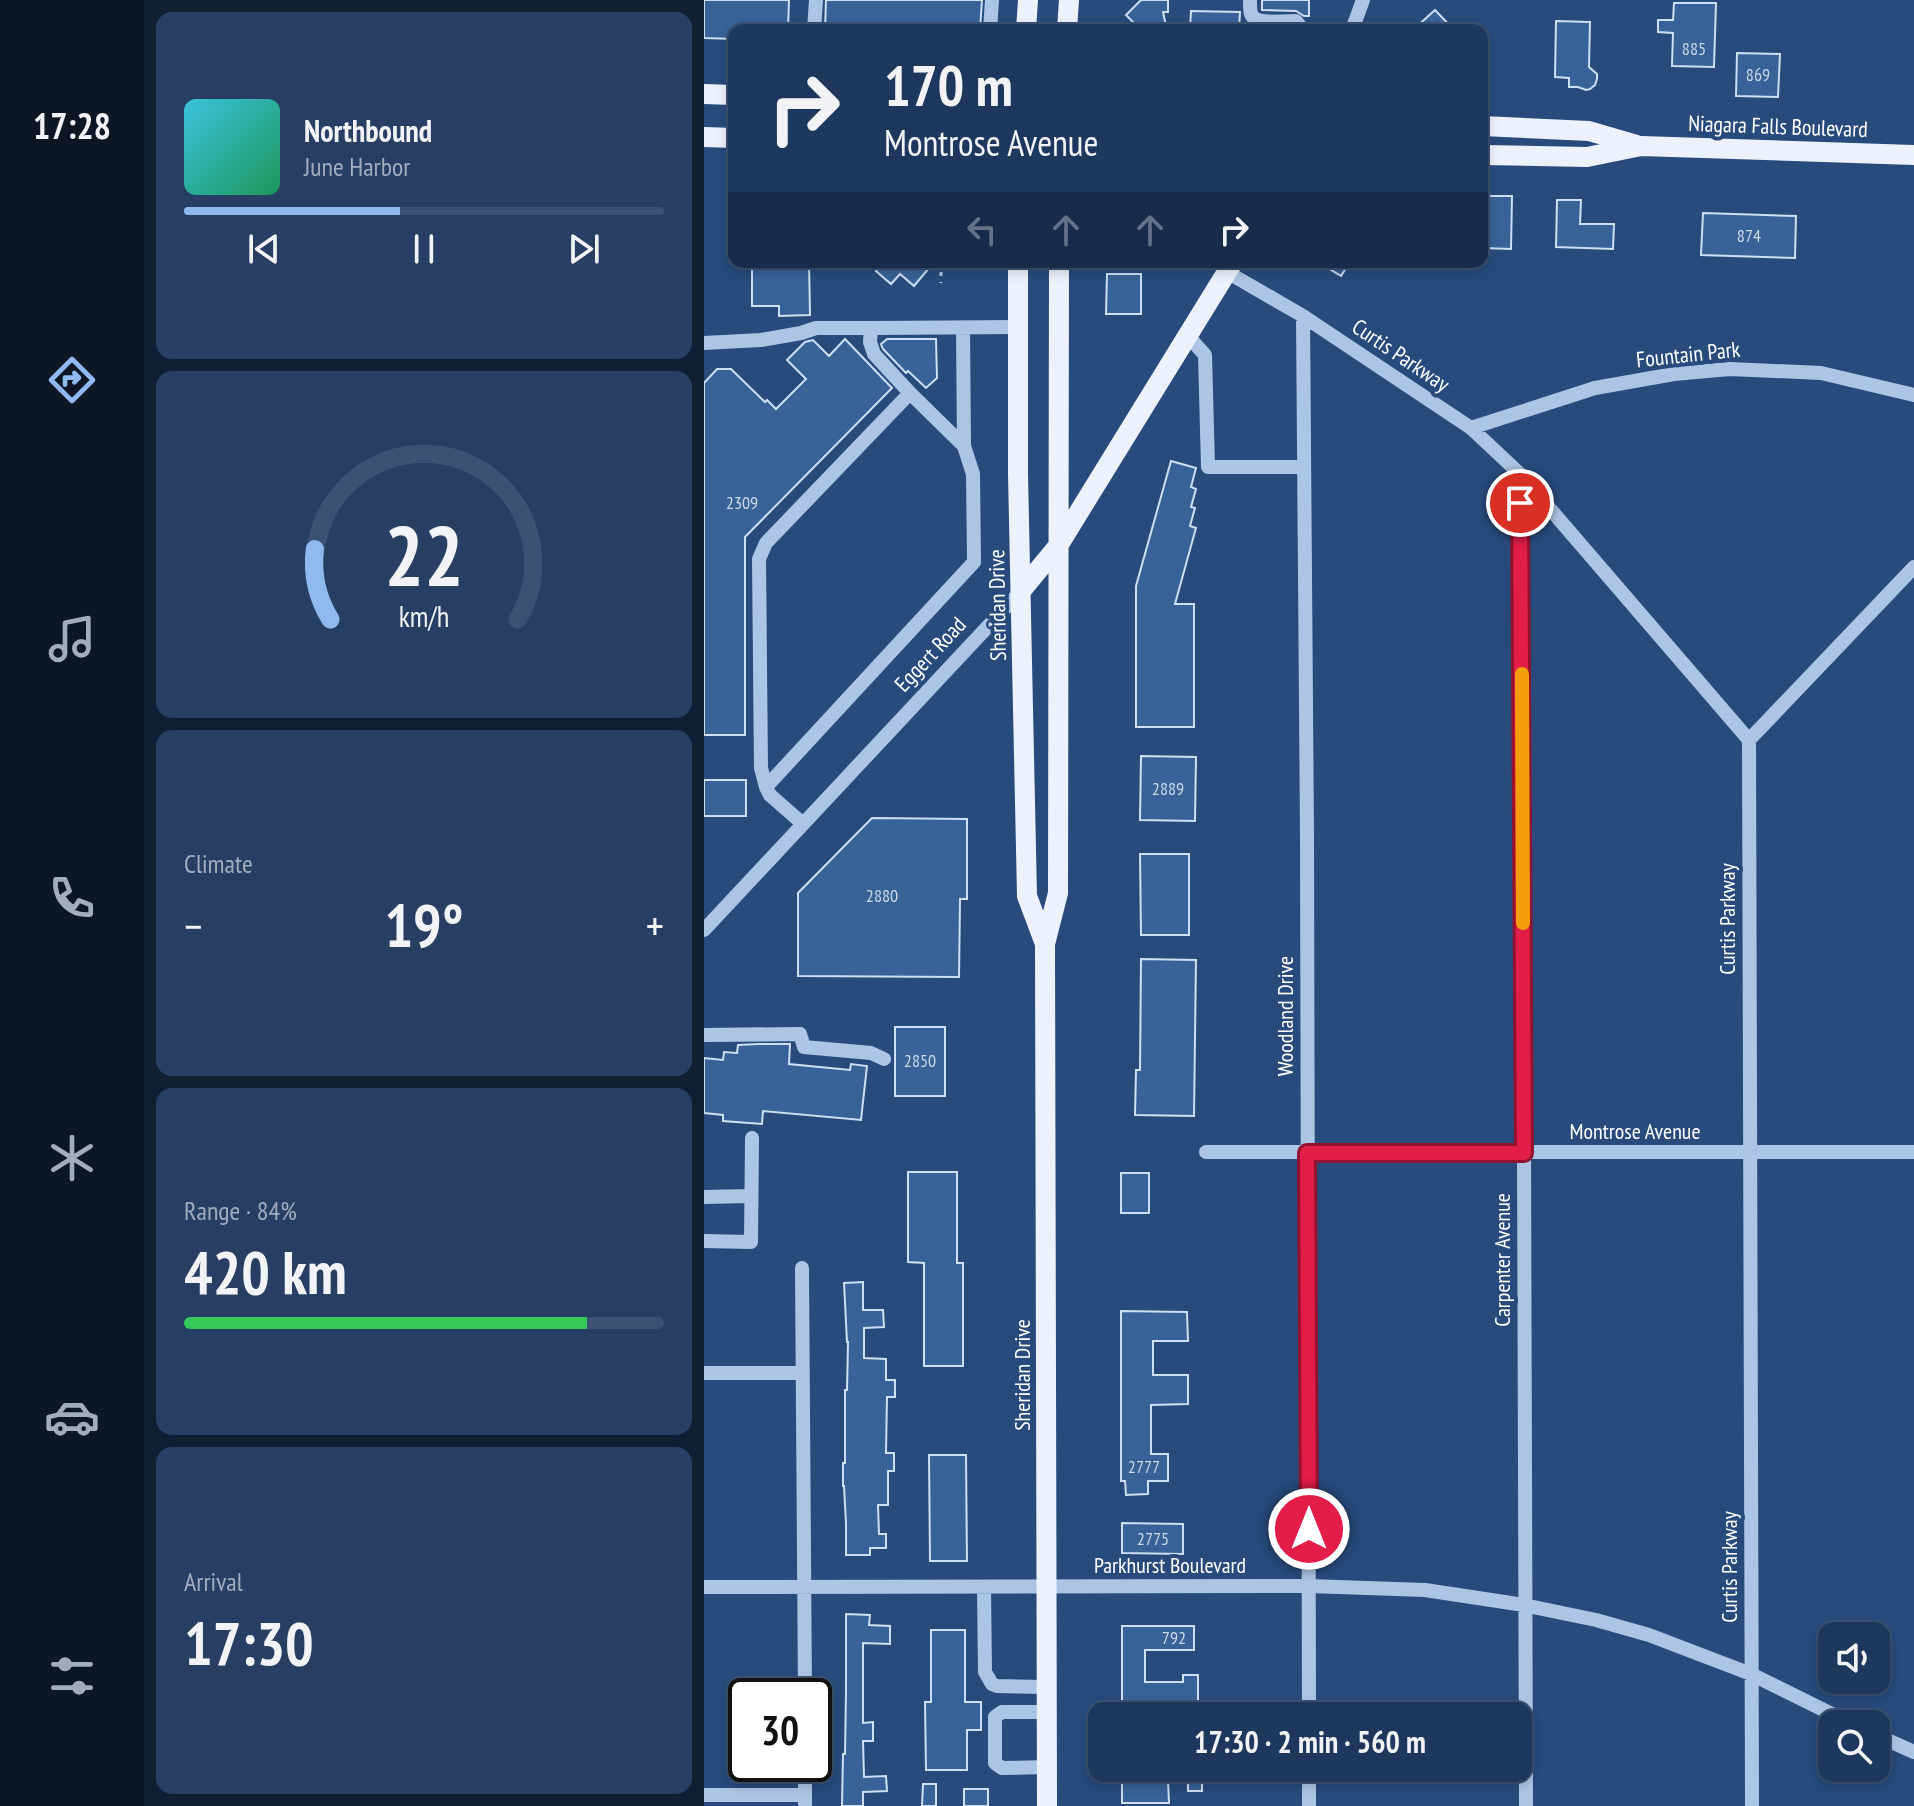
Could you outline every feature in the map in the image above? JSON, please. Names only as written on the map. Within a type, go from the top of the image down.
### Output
[{"type":"main road","points":[[1026,24],[1028,0]]},
{"type":"main road","points":[[1067,24],[1069,0]]},
{"type":"main road","points":[[704,94],[728,95]]},
{"type":"main road","name":"Niagara Falls Boulevard","points":[[1488,126],[1589,131],[1641,146]]},
{"type":"main road","points":[[704,137],[728,138]]},
{"type":"main road","name":"Niagara Falls Boulevard","points":[[1488,155],[1587,157],[1641,146],[1914,155]]},
{"type":"main road","name":"Sheridan Drive","points":[[1018,268],[1018,474],[1027,896],[1045,944]]},
{"type":"main road","name":"Sheridan Drive","points":[[1047,1806],[1045,944],[1058,893],[1059,268]]},
{"type":"main road","name":"Eggert Road","points":[[1021,591],[1058,546],[1229,268]]},
{"type":"street","points":[[814,24],[816,0]]},
{"type":"street","points":[[990,24],[992,0]]},
{"type":"street","points":[[1250,0],[1251,15],[1255,19],[1296,21],[1298,24]]},
{"type":"street","points":[[1354,24],[1363,0]]},
{"type":"street","name":"Curtis Parkway","points":[[1231,268],[1471,428],[1520,474],[1749,740],[1752,1806]]},
{"type":"street","name":"Woodland Drive","points":[[1303,316],[1309,1702]]},
{"type":"street","points":[[704,343],[761,340],[816,328],[1017,327]]},
{"type":"street","points":[[871,328],[870,342],[874,354],[964,446]]},
{"type":"street","points":[[766,787],[974,562],[973,474],[964,446],[963,328]]},
{"type":"street","points":[[1188,336],[1205,355],[1208,467],[1304,467]]},
{"type":"street","name":"Fountain Park","points":[[1471,428],[1595,388],[1674,374],[1730,369],[1821,373],[1914,395]]},
{"type":"street","points":[[803,824],[770,795],[761,768],[759,559],[766,543],[910,393]]},
{"type":"street","name":"Carpenter Avenue","points":[[1520,474],[1526,1806]]},
{"type":"street","points":[[1749,740],[1914,567]]},
{"type":"street","name":"Eggert Road","points":[[704,930],[1021,591]]},
{"type":"street","points":[[704,1035],[800,1034],[804,1047],[871,1053],[884,1059]]},
{"type":"street","points":[[704,1241],[751,1242],[752,1138]]},
{"type":"street","name":"Montrose Avenue","points":[[1206,1152],[1914,1152]]},
{"type":"street","points":[[704,1197],[751,1196]]},
{"type":"street","points":[[802,1268],[805,1678]]},
{"type":"street","points":[[704,1373],[802,1373]]},
{"type":"street","name":"Parkhurst Boulevard","points":[[704,1587],[1309,1586],[1425,1590],[1524,1605],[1649,1635],[1751,1674],[1824,1710]]},
{"type":"street","points":[[984,1587],[985,1672],[992,1684],[1047,1687]]},
{"type":"street","points":[[1047,1712],[1002,1712],[995,1717],[995,1763],[1002,1768],[1047,1767]]},
{"type":"street","points":[[1890,1741],[1914,1752]]},
{"type":"street","points":[[1309,1782],[1309,1806]]},
{"type":"street","points":[[704,1795],[805,1800]]},
{"type":"path","points":[[941,268],[941,283]]},
{"type":"building","points":[[704,0],[789,0],[788,24],[728,24],[728,39],[704,38]]},
{"type":"building","points":[[826,0],[982,0],[980,24],[825,24]]},
{"type":"building","points":[[1141,0],[1168,0],[1168,12],[1163,12],[1166,24],[1133,24],[1126,15]]},
{"type":"building","points":[[1262,0],[1309,0],[1309,16],[1296,11],[1262,10]]},
{"type":"building","points":[[1674,3],[1716,3],[1714,67],[1672,66],[1673,33],[1658,32],[1658,20],[1673,20]]},
{"type":"building","points":[[1435,10],[1448,24],[1420,24]]},
{"type":"building","points":[[1191,11],[1240,12],[1239,24],[1190,24]]},
{"type":"building","points":[[1556,21],[1590,22],[1589,67],[1597,74],[1597,79],[1590,89],[1569,87],[1569,78],[1555,77]]},
{"type":"building","points":[[1737,53],[1780,54],[1778,97],[1736,96]]},
{"type":"building","points":[[1488,196],[1512,196],[1511,249],[1488,248]]},
{"type":"building","points":[[1557,200],[1581,200],[1580,224],[1614,224],[1613,249],[1556,247]]},
{"type":"building","points":[[1703,213],[1796,216],[1795,258],[1701,255]]},
{"type":"building","points":[[752,268],[809,268],[810,315],[779,316],[779,306],[752,306]]},
{"type":"building","points":[[878,268],[929,268],[914,286],[900,274],[891,284],[876,271]]},
{"type":"building","points":[[1328,268],[1346,268],[1341,276]]},
{"type":"building","points":[[1107,274],[1141,274],[1141,314],[1106,314]]},
{"type":"building","points":[[845,339],[892,388],[745,537],[745,735],[704,735],[704,383],[717,369],[731,369],[776,409],[806,379],[787,360],[805,342],[813,340],[829,356]]},
{"type":"building","points":[[887,339],[936,339],[937,378],[926,388],[908,371],[906,373],[883,349],[881,344]]},
{"type":"building","points":[[1171,461],[1196,468],[1191,487],[1196,489],[1191,507],[1195,508],[1190,526],[1196,528],[1175,604],[1194,604],[1194,727],[1136,727],[1136,586]]},
{"type":"building","points":[[1141,756],[1196,757],[1195,821],[1140,820]]},
{"type":"building","points":[[704,780],[746,780],[746,816],[704,816]]},
{"type":"building","points":[[872,818],[967,819],[967,899],[960,899],[959,977],[798,976],[798,893]]},
{"type":"building","points":[[1140,854],[1189,854],[1189,935],[1141,935]]},
{"type":"building","points":[[1141,959],[1196,960],[1194,1116],[1135,1115],[1136,1070],[1140,1070]]},
{"type":"building","points":[[895,1027],[945,1027],[945,1096],[895,1096]]},
{"type":"building","points":[[790,1044],[789,1064],[850,1070],[851,1064],[867,1066],[861,1120],[763,1111],[762,1124],[723,1121],[723,1115],[704,1113],[704,1058],[723,1060],[724,1052],[737,1053],[738,1045]]},
{"type":"building","points":[[908,1172],[957,1172],[957,1263],[963,1263],[963,1366],[924,1366],[924,1263],[908,1262]]},
{"type":"building","points":[[1121,1173],[1149,1173],[1149,1213],[1121,1213]]},
{"type":"building","points":[[863,1282],[863,1310],[883,1310],[884,1327],[864,1328],[864,1358],[886,1359],[886,1380],[895,1380],[895,1397],[887,1397],[886,1453],[894,1453],[894,1471],[888,1471],[888,1505],[878,1505],[879,1534],[886,1534],[886,1548],[870,1548],[870,1555],[846,1555],[843,1463],[848,1342],[844,1283]]},
{"type":"building","points":[[1121,1311],[1187,1312],[1188,1341],[1153,1341],[1153,1375],[1188,1375],[1188,1404],[1151,1405],[1151,1454],[1168,1454],[1168,1481],[1148,1481],[1148,1494],[1126,1495],[1125,1481],[1121,1481]]},
{"type":"building","points":[[929,1455],[966,1455],[967,1561],[930,1561]]},
{"type":"building","points":[[1122,1523],[1183,1524],[1183,1554],[1122,1553]]},
{"type":"building","points":[[846,1614],[870,1615],[869,1625],[890,1626],[890,1644],[863,1643],[863,1723],[873,1722],[873,1741],[863,1741],[864,1777],[886,1776],[887,1791],[863,1792],[863,1806],[842,1806]]},
{"type":"building","points":[[1122,1626],[1194,1626],[1194,1650],[1145,1650],[1145,1682],[1183,1682],[1183,1675],[1198,1675],[1198,1702],[1122,1702]]},
{"type":"building","points":[[931,1630],[965,1630],[965,1702],[981,1702],[981,1730],[967,1730],[967,1770],[926,1770],[925,1702],[931,1702]]},
{"type":"building","points":[[1122,1782],[1168,1782],[1169,1803],[1122,1803]]},
{"type":"building","points":[[1188,1782],[1202,1782],[1202,1791],[1188,1791]]},
{"type":"building","points":[[923,1784],[936,1784],[936,1806],[922,1806]]},
{"type":"building","points":[[964,1789],[988,1789],[988,1806],[964,1806]]},
{"type":"slow traffic","points":[[1522,674],[1523,923]]},
{"type":"route","points":[[1309,1529],[1307,1153],[1524,1153],[1520,503]]}]
